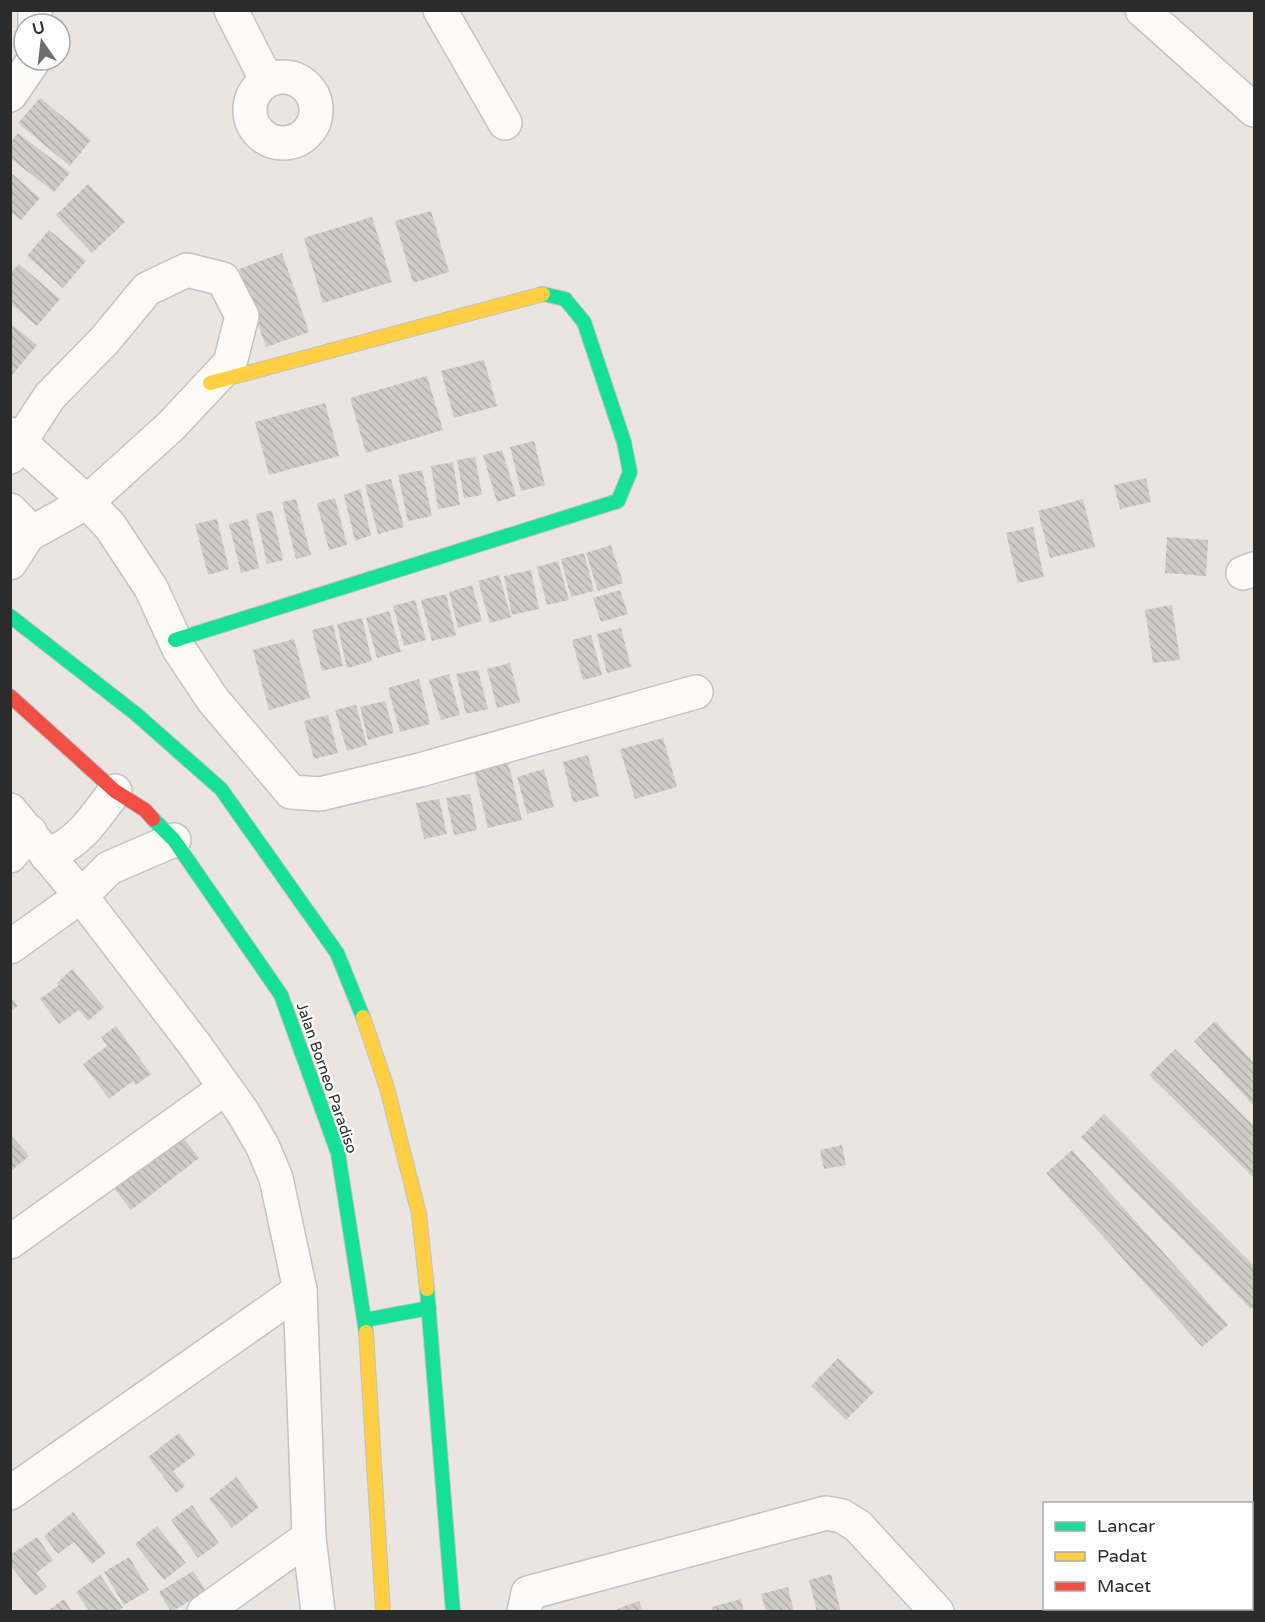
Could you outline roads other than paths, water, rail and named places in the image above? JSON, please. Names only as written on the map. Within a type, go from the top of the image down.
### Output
[{"type":"street","points":[[231,10],[266,79]]},
{"type":"street","points":[[440,10],[505,123]]},
{"type":"street","points":[[1142,10],[1254,110]]},
{"type":"street","points":[[10,94],[26,72]]},
{"type":"street","points":[[10,563],[19,523],[87,502],[171,426],[230,363],[242,316],[223,279],[187,270],[147,289],[104,341],[50,396],[14,445],[87,502],[110,526],[151,588],[175,640],[213,700],[291,792],[320,794],[386,778],[696,692]]},
{"type":"street","points":[[175,640],[618,501],[630,472],[624,442],[584,322],[565,299],[541,294],[210,383]]},
{"type":"street","points":[[10,616],[136,714],[221,789],[338,953],[360,1006],[387,1088],[418,1214],[429,1308],[453,1611]]},
{"type":"street","name":"Jalan Borneo Paradiso","points":[[10,696],[115,791],[145,810],[174,840],[281,995],[338,1153],[364,1320],[383,1611]]},
{"type":"street","points":[[24,838],[69,846],[81,836],[115,791]]},
{"type":"street","points":[[24,838],[81,896],[195,1045],[224,1089],[242,1111],[262,1145],[276,1178],[300,1290],[309,1537],[318,1611]]},
{"type":"street","points":[[10,947],[81,896],[109,867],[174,840]]},
{"type":"street","points":[[10,1242],[224,1089]]},
{"type":"street","points":[[10,1493],[300,1290]]},
{"type":"street","points":[[364,1320],[429,1308]]},
{"type":"street","points":[[524,1611],[528,1593],[826,1513],[842,1516],[858,1526],[937,1611]]},
{"type":"street","points":[[204,1611],[309,1537]]}]
